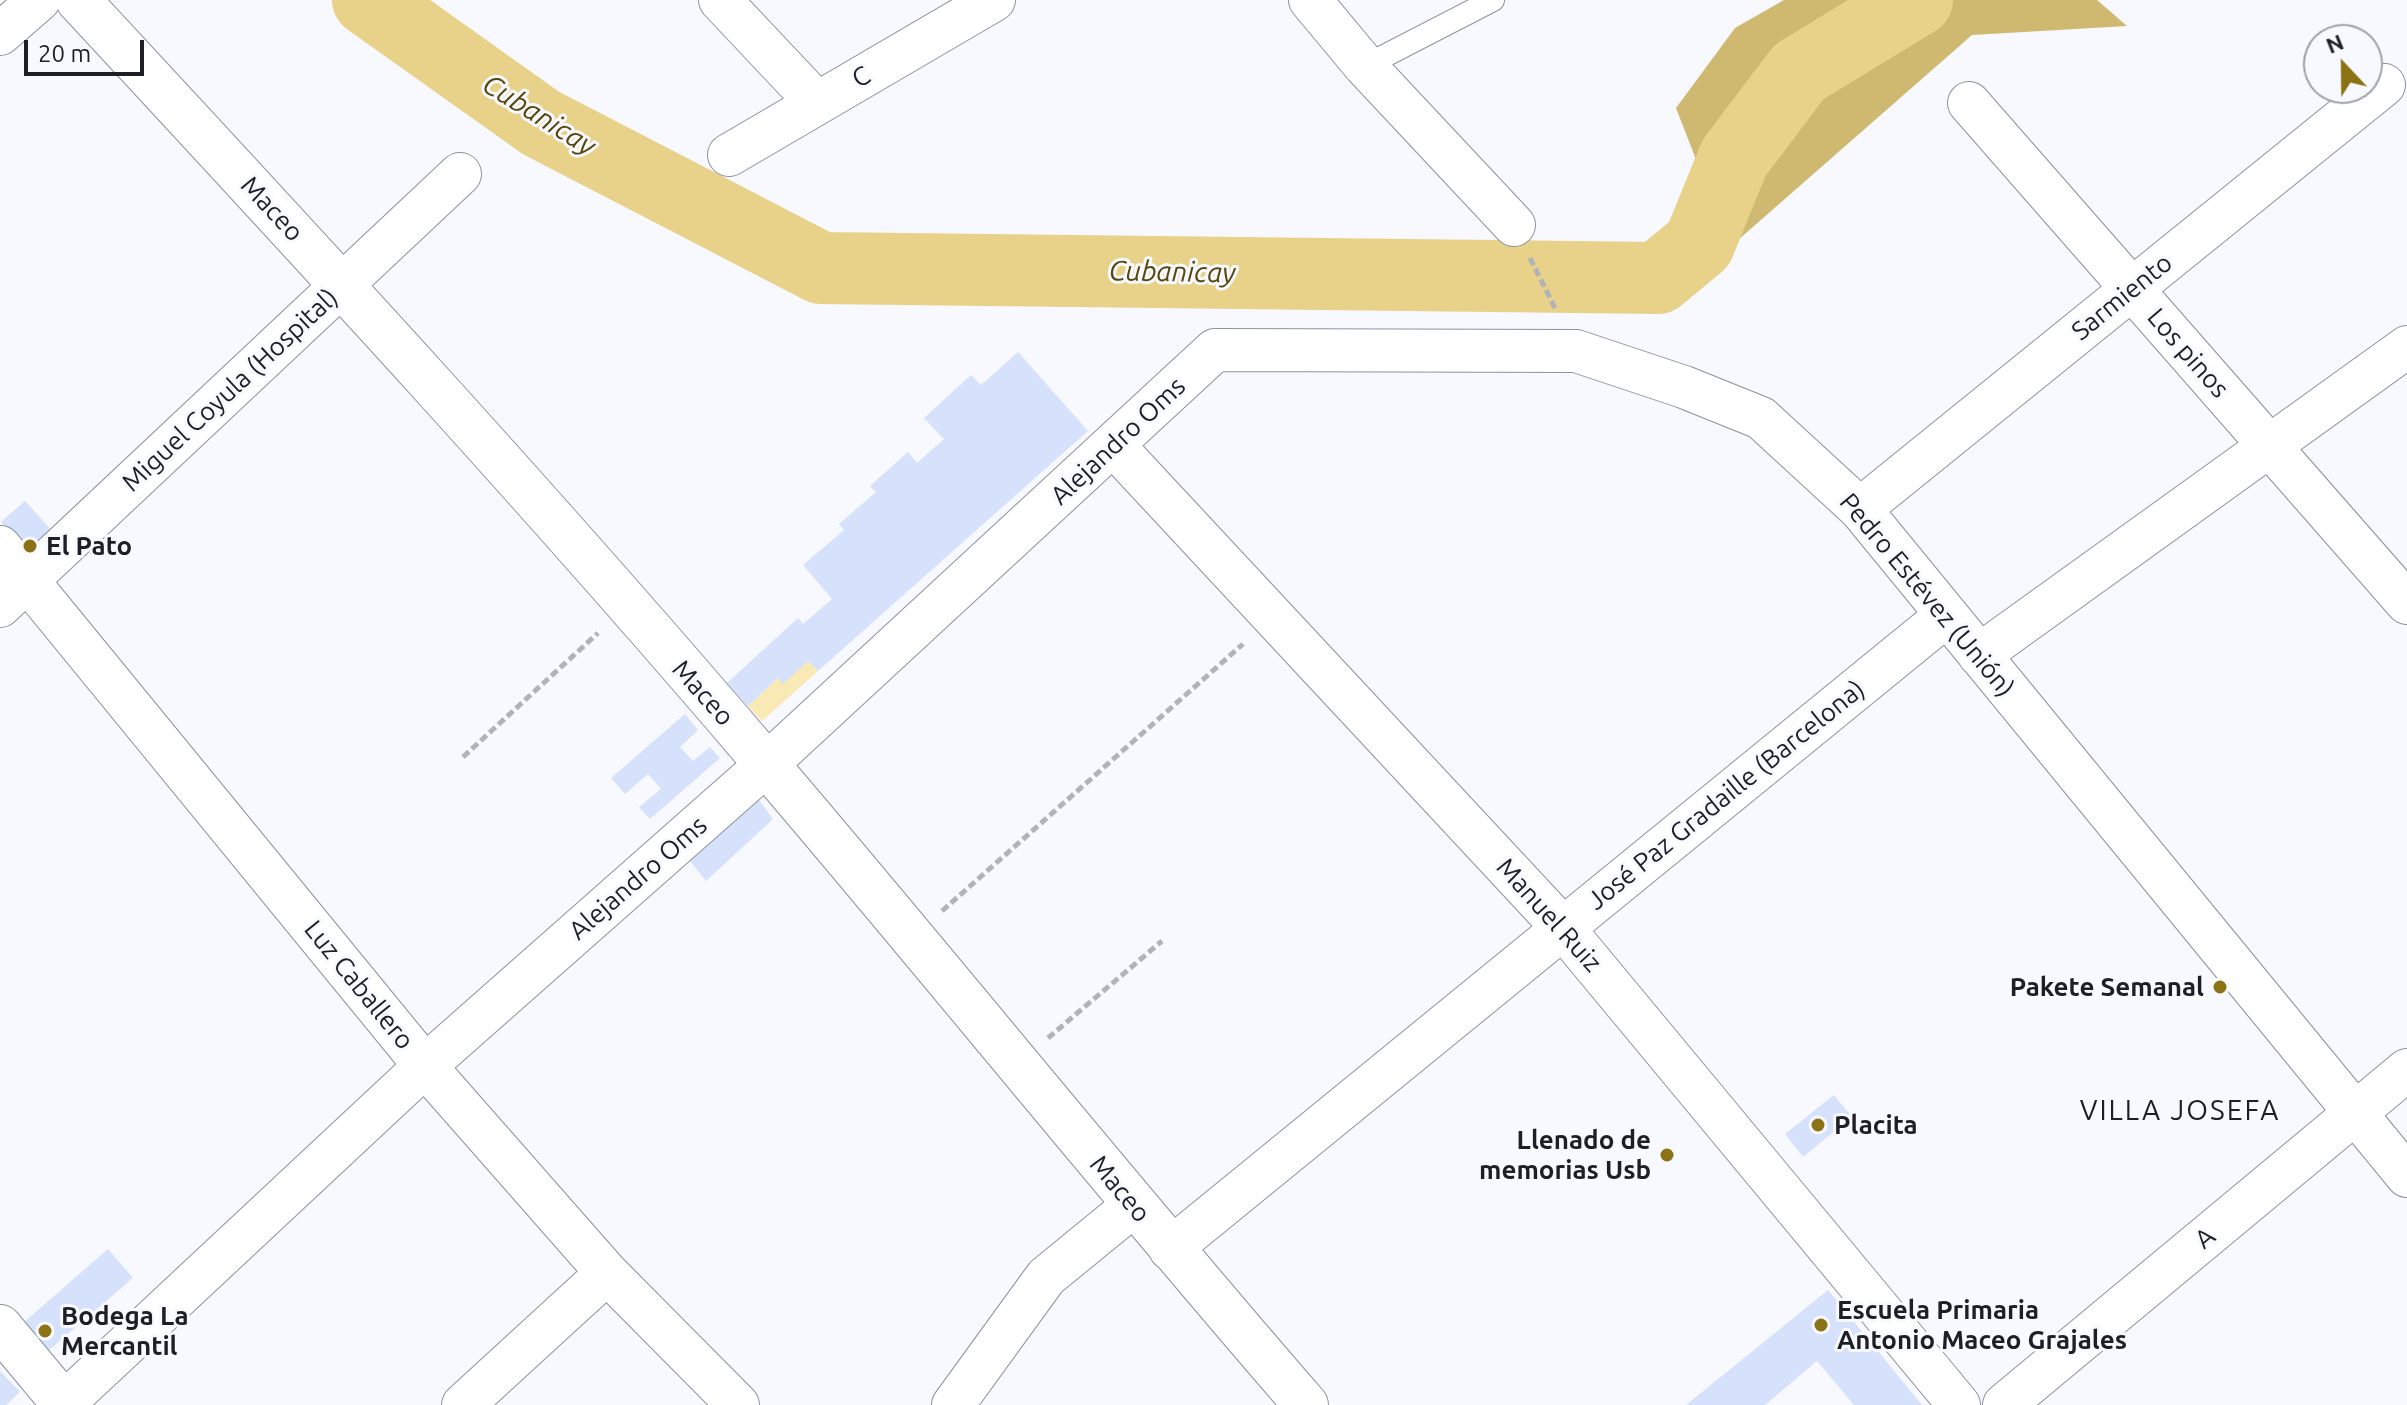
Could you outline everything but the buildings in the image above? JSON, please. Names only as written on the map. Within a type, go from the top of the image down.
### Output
[{"type":"main road","name":"Maceo","points":[[78,0],[343,285],[767,764],[1170,1249],[1306,1405]]},
{"type":"main road","points":[[0,1327],[63,1404]]},
{"type":"street","points":[[0,34],[39,0]]},
{"type":"street","points":[[720,0],[817,103]]},
{"type":"street","name":"C","points":[[729,155],[994,0]]},
{"type":"street","points":[[1310,0],[1365,66],[1514,225]]},
{"type":"street","name":"Sarmiento","points":[[1860,509],[2384,85]]},
{"type":"street","name":"Los pinos","points":[[1969,103],[2407,603]]},
{"type":"street","name":"Miguel Coyula (Hospital)","points":[[14,592],[460,174]]},
{"type":"street","points":[[1979,655],[2407,347]]},
{"type":"street","name":"Pedro Estévez (Unión)","points":[[1215,350],[1576,351],[1684,387],[1761,418],[1860,509],[2407,1176]]},
{"type":"street","name":"Alejandro Oms","points":[[63,1404],[425,1066],[767,764],[1215,350]]},
{"type":"street","name":"Manuel Ruiz","points":[[1114,446],[1563,928],[1959,1405]]},
{"type":"street","name":"Luz Caballero","points":[[0,547],[14,592],[607,1273],[738,1405]]},
{"type":"street","name":"José Paz Gradaille (Barcelona)","points":[[1170,1249],[1947,615]]},
{"type":"street","name":"A","points":[[2004,1405],[2407,1070]]},
{"type":"street","points":[[953,1405],[1046,1277],[1134,1205]]},
{"type":"street","points":[[463,1405],[607,1273]]},
{"type":"lane","points":[[1365,66],[1493,0]]},
{"type":"path","points":[[1514,225],[1576,351]]},
{"type":"path","points":[[463,757],[627,607]]},
{"type":"path","points":[[911,938],[1274,617]]},
{"type":"path","points":[[1017,1065],[1162,941]]},
{"type":"shaded area","points":[[1784,0],[2097,0],[2127,26],[1972,35],[1730,247],[1676,108],[1735,28]]},
{"type":"shaded area","points":[[808,661],[818,671],[762,721],[748,706],[778,678]]},
{"type":"waterway","name":"Cubanicay","points":[[368,0],[541,123],[821,268],[1658,278],[1699,244],[1734,158],[1799,72],[1917,0]]},
{"type":"place","name":"El Pato","points":[[30,546]]},
{"type":"place","name":"Pakete Semanal","points":[[2220,987]]},
{"type":"place","name":"Placita","points":[[1818,1125]]},
{"type":"place","name":"Llenado de memorias Usb","points":[[1667,1155]]},
{"type":"place","name":"Escuela Primaria Antonio Maceo Grajales","points":[[1821,1325]]},
{"type":"place","name":"Bodega La Mercantil","points":[[45,1331]]},
{"type":"district","name":"VILLA JOSEFA","points":[[2180,1111]]}]
